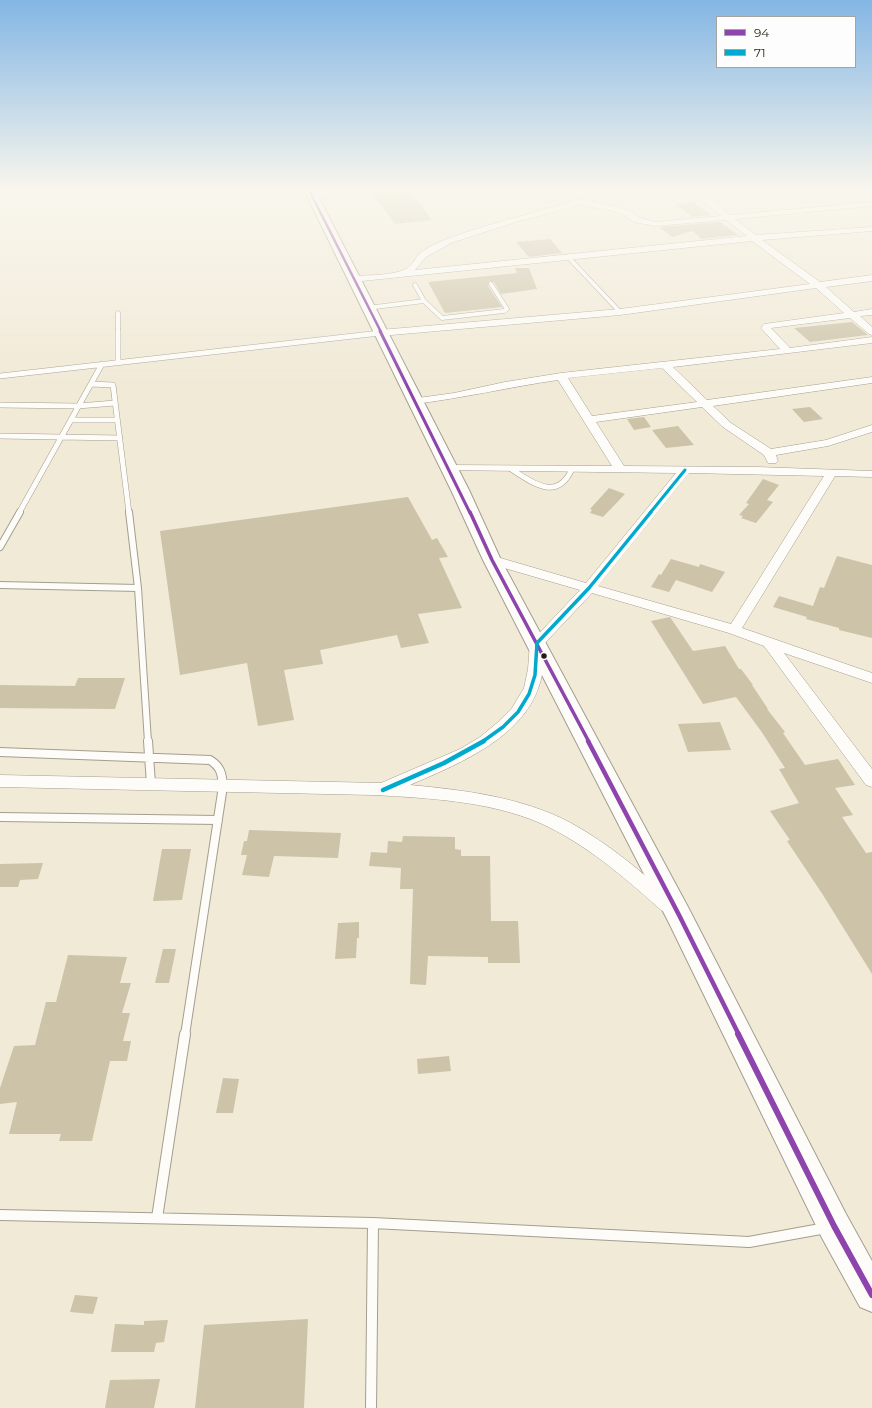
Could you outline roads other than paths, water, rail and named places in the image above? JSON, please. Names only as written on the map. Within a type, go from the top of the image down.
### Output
[{"type":"main road","points":[[341,256],[448,468],[492,560],[537,642],[679,914],[834,1226],[872,1295]]},
{"type":"street","points":[[399,274],[410,270],[417,264],[423,256]]},
{"type":"street","points":[[352,279],[581,256]]},
{"type":"street","points":[[778,256],[818,285],[872,332]]},
{"type":"street","points":[[380,333],[669,307],[872,278]]},
{"type":"street","points":[[787,351],[766,328],[767,326],[872,312]]},
{"type":"street","points":[[414,401],[454,396],[504,385],[561,376],[872,340]]},
{"type":"street","points":[[665,365],[727,425],[769,453],[776,470]]},
{"type":"street","points":[[561,376],[621,470]]},
{"type":"street","points":[[589,420],[872,380]]},
{"type":"street","points":[[769,453],[828,443],[872,428]]},
{"type":"street","points":[[448,468],[572,470],[776,470],[872,474]]},
{"type":"street","points":[[383,790],[472,749],[498,731],[517,714],[530,693],[536,675],[537,642],[589,588],[685,470]]},
{"type":"street","points":[[734,630],[832,472]]},
{"type":"street","points":[[492,560],[734,630],[872,678]]},
{"type":"street","points":[[769,642],[872,781]]},
{"type":"street","points":[[0,781],[383,790],[481,800],[525,811],[557,824],[594,845],[635,876],[679,914]]},
{"type":"lane","points":[[568,257],[620,312]]},
{"type":"lane","points":[[415,285],[424,301],[442,318],[504,311],[507,309],[491,284]]},
{"type":"lane","points":[[367,308],[424,301]]},
{"type":"lane","points":[[118,313],[118,362]]},
{"type":"lane","points":[[0,376],[380,333]]},
{"type":"lane","points":[[0,547],[102,364]]},
{"type":"lane","points":[[91,384],[113,385],[116,403],[138,588],[151,784]]},
{"type":"lane","points":[[0,405],[78,406],[116,403]]},
{"type":"lane","points":[[71,420],[118,420]]},
{"type":"lane","points":[[0,436],[120,438]]},
{"type":"lane","points":[[511,469],[532,482],[541,486],[550,487],[558,487],[567,481],[572,470]]},
{"type":"lane","points":[[0,585],[138,588]]},
{"type":"lane","points":[[0,752],[210,760],[217,764],[222,771],[223,786],[157,1218]]},
{"type":"lane","points":[[0,817],[218,820]]},
{"type":"lane","points":[[0,1215],[373,1223],[749,1242],[834,1226]]},
{"type":"lane","points":[[371,1408],[373,1223]]}]
